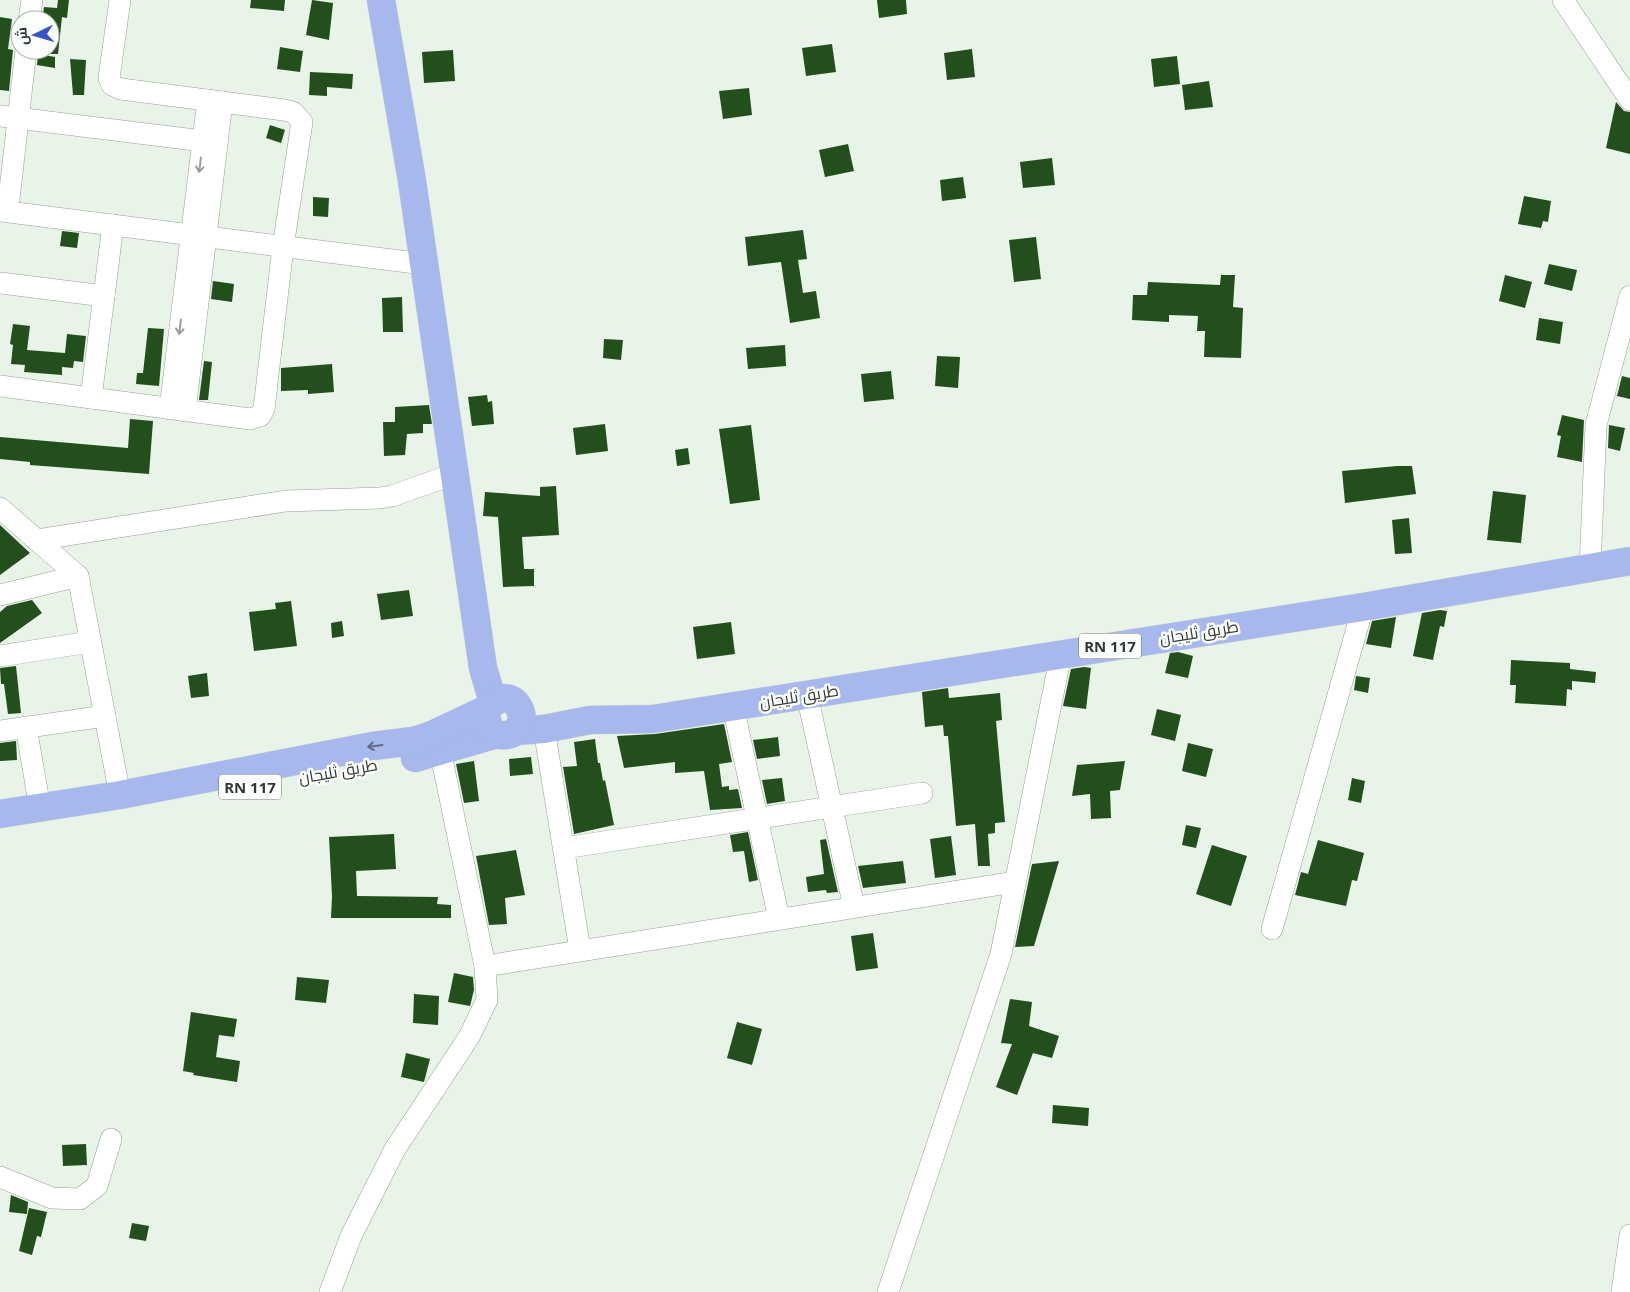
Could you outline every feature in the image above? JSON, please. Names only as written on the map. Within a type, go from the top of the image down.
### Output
[{"type":"main road","points":[[381,0],[424,258],[483,668],[502,716]]},
{"type":"main road","name":"طريق ثليجان","points":[[502,716],[544,729],[590,720],[653,719],[1363,607],[1630,561]]},
{"type":"main road","name":"طريق ثليجان","points":[[0,830],[410,760],[436,742],[502,716],[568,712],[590,720]]},
{"type":"main road","name":"طريق ثليجان","points":[[0,814],[120,795],[372,746],[412,741],[436,742]]},
{"type":"street","points":[[1563,0],[1630,100]]},
{"type":"street","points":[[0,386],[250,419],[260,416],[264,409],[302,122],[293,112],[121,90],[112,85],[109,78],[113,1]]},
{"type":"street","points":[[3,203],[9,117],[23,60]]},
{"type":"street","points":[[199,230],[203,141],[215,101]]},
{"type":"street","points":[[177,410],[215,101]]},
{"type":"street","points":[[9,117],[203,141]]},
{"type":"street","points":[[3,203],[424,258]]},
{"type":"street","points":[[3,203],[113,225],[199,230]]},
{"type":"street","points":[[91,398],[113,225]]},
{"type":"street","points":[[0,283],[104,296]]},
{"type":"street","points":[[1590,568],[1596,425],[1630,296]]},
{"type":"street","points":[[36,540],[286,501],[380,498],[454,474]]},
{"type":"street","points":[[0,508],[78,576],[120,795]]},
{"type":"street","points":[[0,595],[78,576]]},
{"type":"street","points":[[1272,930],[1363,607]]},
{"type":"street","points":[[0,656],[90,642]]},
{"type":"street","points":[[888,1292],[1001,954],[1061,654]]},
{"type":"street","points":[[807,695],[854,907]]},
{"type":"street","points":[[733,706],[779,919]]},
{"type":"street","points":[[0,731],[105,716]]},
{"type":"street","points":[[26,727],[40,808]]},
{"type":"street","points":[[544,729],[580,950]]},
{"type":"street","points":[[330,1292],[351,1236],[396,1149],[469,1037],[487,1000],[485,966],[436,742]]},
{"type":"street","points":[[564,848],[922,793]]},
{"type":"street","points":[[485,966],[1015,882]]},
{"type":"street","points":[[0,1177],[52,1198],[80,1199],[97,1186],[112,1139]]},
{"type":"street","points":[[1622,1292],[1630,1235]]},
{"type":"building","points":[[58,0],[69,0],[67,18],[62,17],[60,36],[60,10],[44,10],[44,7],[57,8]]},
{"type":"building","points":[[251,0],[285,0],[284,11],[250,8]]},
{"type":"building","points":[[312,0],[333,3],[329,40],[306,35]]},
{"type":"building","points":[[877,0],[906,0],[907,14],[879,18]]},
{"type":"building","points":[[0,17],[10,19],[8,49],[10,49],[10,60],[12,60],[9,91],[0,90]]},
{"type":"building","points":[[832,44],[836,72],[806,76],[802,48]]},
{"type":"building","points":[[280,47],[303,51],[300,72],[277,69]]},
{"type":"building","points":[[972,49],[975,77],[947,80],[944,53]]},
{"type":"building","points":[[453,50],[455,81],[424,83],[422,52]]},
{"type":"building","points":[[1177,56],[1180,84],[1154,87],[1151,59]]},
{"type":"building","points":[[70,59],[86,60],[84,95],[73,95]]},
{"type":"building","points":[[37,60],[55,60],[55,68],[37,65]]},
{"type":"building","points":[[310,72],[353,74],[352,89],[327,87],[327,96],[309,95]]},
{"type":"building","points":[[1209,81],[1213,107],[1185,110],[1182,85]]},
{"type":"building","points":[[749,88],[752,115],[723,119],[719,91]]},
{"type":"building","points":[[1616,102],[1624,111],[1630,112],[1630,154],[1606,148]]},
{"type":"building","points":[[270,125],[285,130],[281,143],[266,138]]},
{"type":"building","points":[[848,144],[854,171],[825,177],[819,150]]},
{"type":"building","points":[[1052,158],[1055,185],[1023,188],[1020,162]]},
{"type":"building","points":[[963,177],[966,198],[942,201],[940,180]]},
{"type":"building","points":[[1524,196],[1551,201],[1548,222],[1543,221],[1541,228],[1518,224]]},
{"type":"building","points":[[313,197],[329,198],[328,217],[313,216]]},
{"type":"building","points":[[803,230],[807,259],[798,260],[803,293],[816,291],[820,318],[790,323],[781,262],[748,266],[745,237]]},
{"type":"building","points":[[62,231],[79,233],[77,248],[60,246]]},
{"type":"building","points":[[1036,237],[1041,279],[1014,282],[1009,240]]},
{"type":"building","points":[[1549,264],[1577,270],[1572,291],[1544,284]]},
{"type":"building","points":[[1221,275],[1235,275],[1233,307],[1243,308],[1241,358],[1204,357],[1205,331],[1197,331],[1198,316],[1169,315],[1169,322],[1132,320],[1133,295],[1147,295],[1148,282],[1220,285]]},
{"type":"building","points":[[1505,275],[1532,282],[1525,308],[1499,301]]},
{"type":"building","points":[[213,281],[234,284],[232,302],[211,299]]},
{"type":"building","points":[[402,297],[403,332],[383,332],[382,298]]},
{"type":"building","points":[[1539,318],[1563,322],[1560,344],[1536,340]]},
{"type":"building","points":[[13,324],[30,326],[27,350],[65,353],[67,334],[86,336],[83,362],[74,361],[73,368],[62,367],[62,375],[24,372],[25,365],[11,364],[13,345],[10,344]]},
{"type":"building","points":[[148,328],[164,329],[159,386],[136,384],[137,373],[143,373]]},
{"type":"building","points":[[604,339],[623,340],[621,360],[603,358]]},
{"type":"building","points":[[785,345],[786,366],[748,369],[746,348]]},
{"type":"building","points":[[937,356],[960,357],[958,388],[935,386]]},
{"type":"building","points":[[204,361],[212,362],[208,400],[199,400]]},
{"type":"building","points":[[332,364],[334,392],[308,394],[308,390],[281,391],[281,368]]},
{"type":"building","points":[[891,371],[894,399],[864,402],[861,374]]},
{"type":"building","points":[[1622,376],[1630,378],[1630,399],[1617,396]]},
{"type":"building","points":[[487,395],[488,402],[492,401],[494,424],[472,426],[468,397]]},
{"type":"building","points":[[429,405],[432,424],[423,424],[423,433],[407,434],[405,455],[384,456],[383,422],[395,422],[395,407]]},
{"type":"building","points":[[1562,415],[1584,420],[1582,462],[1557,457],[1561,436],[1557,435]]},
{"type":"building","points":[[130,419],[153,421],[149,474],[30,465],[30,462],[0,459],[0,437],[128,448]]},
{"type":"building","points":[[605,424],[608,451],[576,455],[573,428]]},
{"type":"building","points":[[751,425],[760,500],[730,504],[719,429]]},
{"type":"building","points":[[1609,425],[1625,428],[1620,451],[1608,448]]},
{"type":"building","points":[[688,448],[690,464],[677,466],[675,450]]},
{"type":"building","points":[[1412,466],[1416,494],[1345,503],[1342,471]]},
{"type":"building","points":[[556,486],[559,535],[522,537],[524,569],[534,569],[534,586],[503,587],[498,517],[483,516],[485,492],[540,496],[540,487]]},
{"type":"building","points":[[1493,491],[1526,495],[1521,543],[1487,540]]},
{"type":"building","points":[[1409,518],[1412,553],[1395,554],[1392,520]]},
{"type":"building","points":[[0,525],[30,553],[0,575]]},
{"type":"building","points":[[409,590],[413,616],[381,620],[377,594]]},
{"type":"building","points":[[32,600],[42,613],[0,643],[0,612],[7,606]]},
{"type":"building","points":[[291,601],[297,646],[254,651],[249,612],[276,609],[275,603]]},
{"type":"building","points":[[1440,610],[1447,611],[1444,627],[1440,626],[1433,660],[1413,656],[1422,613]]},
{"type":"building","points":[[1396,617],[1391,648],[1366,644],[1372,621]]},
{"type":"building","points":[[342,621],[344,636],[332,638],[331,623]]},
{"type":"building","points":[[731,622],[735,654],[697,659],[693,627]]},
{"type":"building","points":[[1178,652],[1193,656],[1188,678],[1165,673],[1170,653]]},
{"type":"building","points":[[1511,660],[1570,663],[1570,669],[1596,672],[1595,683],[1572,681],[1572,690],[1567,689],[1566,706],[1515,703],[1516,685],[1510,685]]},
{"type":"building","points":[[16,666],[21,713],[8,714],[4,684],[1,684],[0,668]]},
{"type":"building","points":[[1091,668],[1086,709],[1063,706],[1071,669]]},
{"type":"building","points":[[207,673],[209,696],[191,698],[188,676]]},
{"type":"building","points":[[1356,676],[1370,678],[1368,693],[1354,690]]},
{"type":"building","points":[[948,688],[949,698],[1000,693],[1002,720],[996,721],[1005,822],[995,823],[995,833],[988,834],[990,866],[978,866],[975,824],[956,826],[948,736],[944,736],[943,725],[925,727],[922,692]]},
{"type":"building","points":[[1157,709],[1181,715],[1175,741],[1151,735]]},
{"type":"building","points":[[724,724],[732,762],[719,764],[722,787],[729,786],[729,790],[738,789],[742,808],[710,810],[704,771],[675,773],[675,762],[624,768],[617,736],[655,734]]},
{"type":"building","points":[[778,737],[780,756],[757,759],[753,740]]},
{"type":"building","points":[[595,739],[598,763],[600,763],[603,781],[605,780],[614,825],[574,834],[563,767],[577,766],[574,742]]},
{"type":"building","points":[[16,741],[17,760],[0,761],[0,743]]},
{"type":"building","points":[[1188,743],[1213,749],[1206,777],[1182,771]]},
{"type":"building","points":[[531,757],[533,774],[510,776],[509,759]]},
{"type":"building","points":[[474,761],[479,801],[464,803],[456,764]]},
{"type":"building","points":[[1125,761],[1120,790],[1110,791],[1111,818],[1091,819],[1090,794],[1072,796],[1077,765]]},
{"type":"building","points":[[782,778],[785,801],[767,804],[762,780]]},
{"type":"building","points":[[1352,778],[1365,781],[1361,803],[1348,800]]},
{"type":"building","points":[[1186,825],[1201,828],[1196,848],[1182,845]]},
{"type":"building","points":[[748,832],[758,880],[749,882],[744,851],[733,852],[730,835]]},
{"type":"building","points":[[394,834],[396,869],[356,871],[357,896],[438,897],[437,904],[451,905],[451,918],[331,918],[332,896],[329,837]]},
{"type":"building","points":[[951,836],[956,875],[935,878],[930,839]]},
{"type":"building","points":[[826,839],[838,892],[827,893],[826,890],[808,892],[806,877],[824,874],[820,840]]},
{"type":"building","points":[[1318,840],[1364,853],[1357,881],[1352,880],[1346,906],[1295,895],[1301,872],[1308,874]]},
{"type":"building","points":[[1212,845],[1247,856],[1231,906],[1196,894]]},
{"type":"building","points":[[516,850],[525,895],[505,898],[507,924],[489,925],[476,856]]},
{"type":"building","points":[[903,861],[906,883],[863,888],[858,866]]},
{"type":"building","points":[[1059,861],[1034,946],[1015,947],[1032,864]]},
{"type":"building","points":[[873,933],[878,968],[856,971],[851,936]]},
{"type":"building","points":[[454,973],[473,977],[474,990],[470,1006],[448,1002]]},
{"type":"building","points":[[297,977],[329,980],[326,1003],[295,1000]]},
{"type":"building","points":[[414,994],[439,996],[438,1025],[413,1023]]},
{"type":"building","points":[[1010,999],[1032,1002],[1029,1026],[1059,1036],[1052,1058],[1033,1053],[1017,1095],[996,1087],[1012,1044],[1001,1043]]},
{"type":"building","points":[[191,1012],[237,1019],[234,1037],[219,1035],[216,1057],[240,1061],[237,1082],[193,1075],[194,1073],[183,1071]]},
{"type":"building","points":[[737,1022],[762,1029],[752,1065],[727,1058]]},
{"type":"building","points":[[406,1053],[430,1059],[424,1082],[401,1077]]},
{"type":"building","points":[[1053,1105],[1089,1108],[1088,1126],[1052,1123]]},
{"type":"building","points":[[86,1144],[87,1165],[63,1166],[62,1145]]},
{"type":"building","points":[[11,1195],[28,1202],[27,1214],[9,1212]]},
{"type":"building","points":[[29,1208],[47,1212],[41,1237],[37,1236],[32,1255],[19,1251]]},
{"type":"building","points":[[132,1223],[149,1226],[146,1241],[129,1238]]}]
